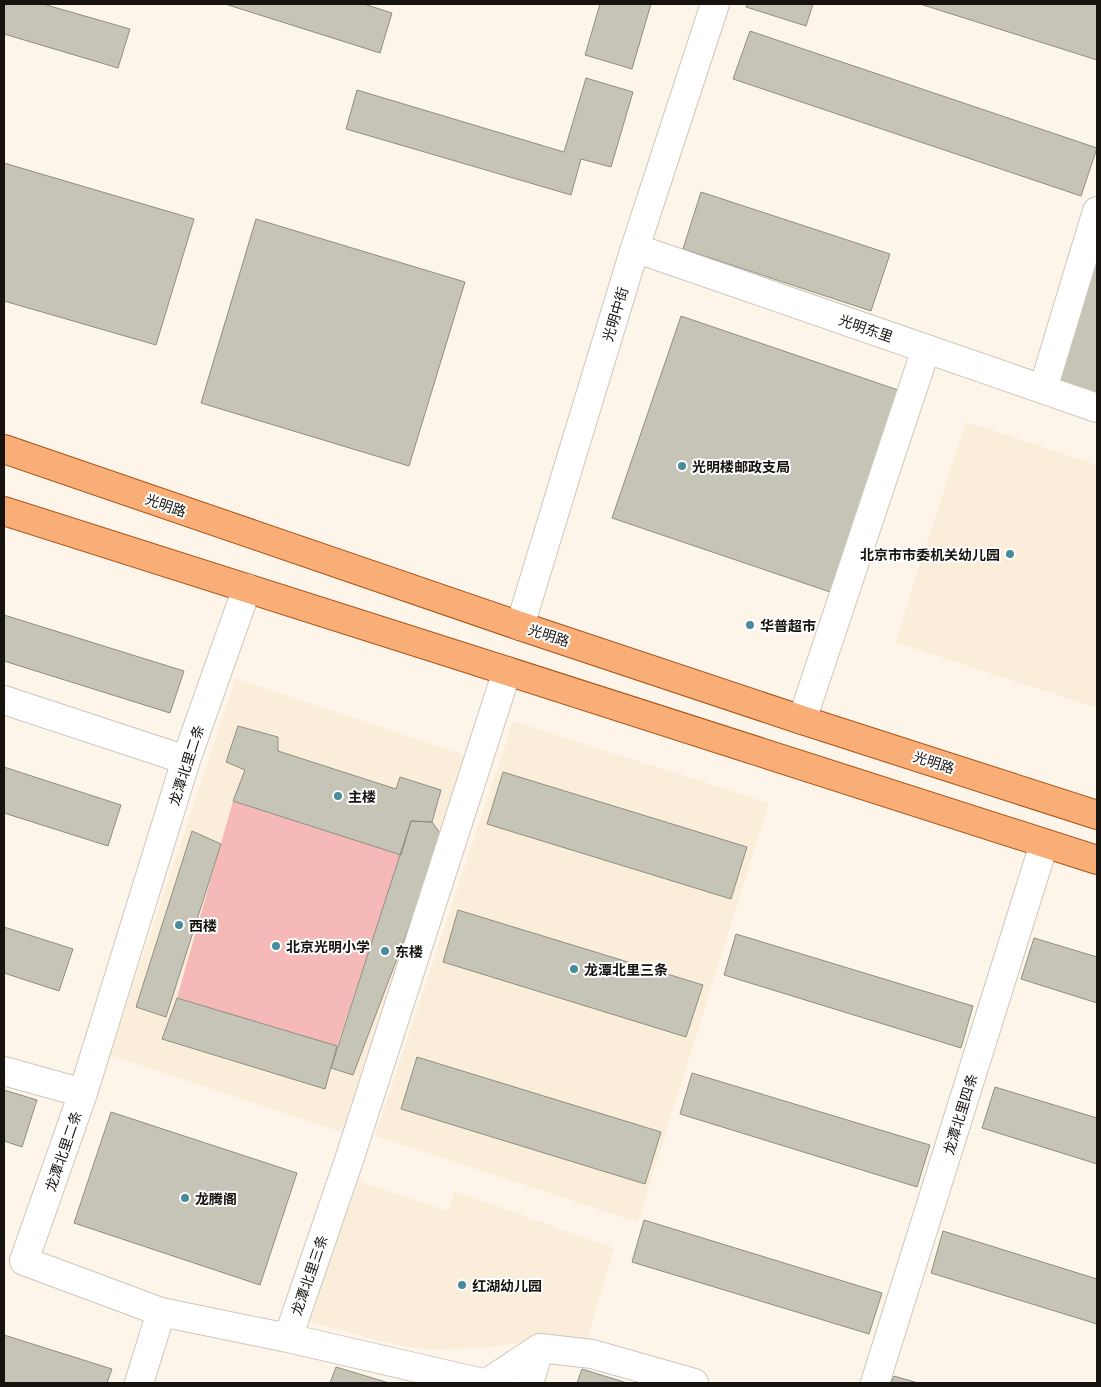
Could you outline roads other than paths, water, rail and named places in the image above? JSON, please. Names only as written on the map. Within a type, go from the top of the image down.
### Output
[{"type":"main road","name":"光明路","points":[[4,449],[520,626],[802,720],[1097,815]]},
{"type":"main road","points":[[4,512],[1097,860]]},
{"type":"street","name":"光明中街","points":[[520,626],[635,248],[716,4]]},
{"type":"street","points":[[1043,389],[1097,211]]},
{"type":"street","name":"光明东里","points":[[635,248],[1097,408]]},
{"type":"street","points":[[802,720],[926,349]]},
{"type":"street","name":"龙潭北里二条","points":[[247,588],[186,760],[83,1093],[24,1260],[161,1312],[288,1338],[483,1383]]},
{"type":"street","name":"龙潭北里三条","points":[[288,1338],[349,1160],[508,671]]},
{"type":"street","points":[[4,700],[186,760]]},
{"type":"street","name":"龙潭北里四条","points":[[876,1383],[1044,844]]},
{"type":"street","points":[[4,1071],[83,1093]]},
{"type":"street","points":[[140,1383],[161,1312]]},
{"type":"street","points":[[529,1383],[540,1348]]},
{"type":"street","points":[[487,1383],[540,1348],[592,1354],[694,1383]]},
{"type":"place","name":"光明楼邮政支局","points":[[682,466]]},
{"type":"place","name":"北京市市委机关幼儿园","points":[[1010,554]]},
{"type":"place","name":"华普超市","points":[[750,625]]},
{"type":"place","name":"主楼","points":[[338,796]]},
{"type":"place","name":"西楼","points":[[179,925]]},
{"type":"place","name":"北京光明小学","points":[[276,946]]},
{"type":"place","name":"东楼","points":[[385,951]]},
{"type":"place","name":"龙潭北里三条","points":[[574,969]]},
{"type":"place","name":"龙腾阁","points":[[185,1198]]},
{"type":"place","name":"红湖幼儿园","points":[[462,1285]]}]
